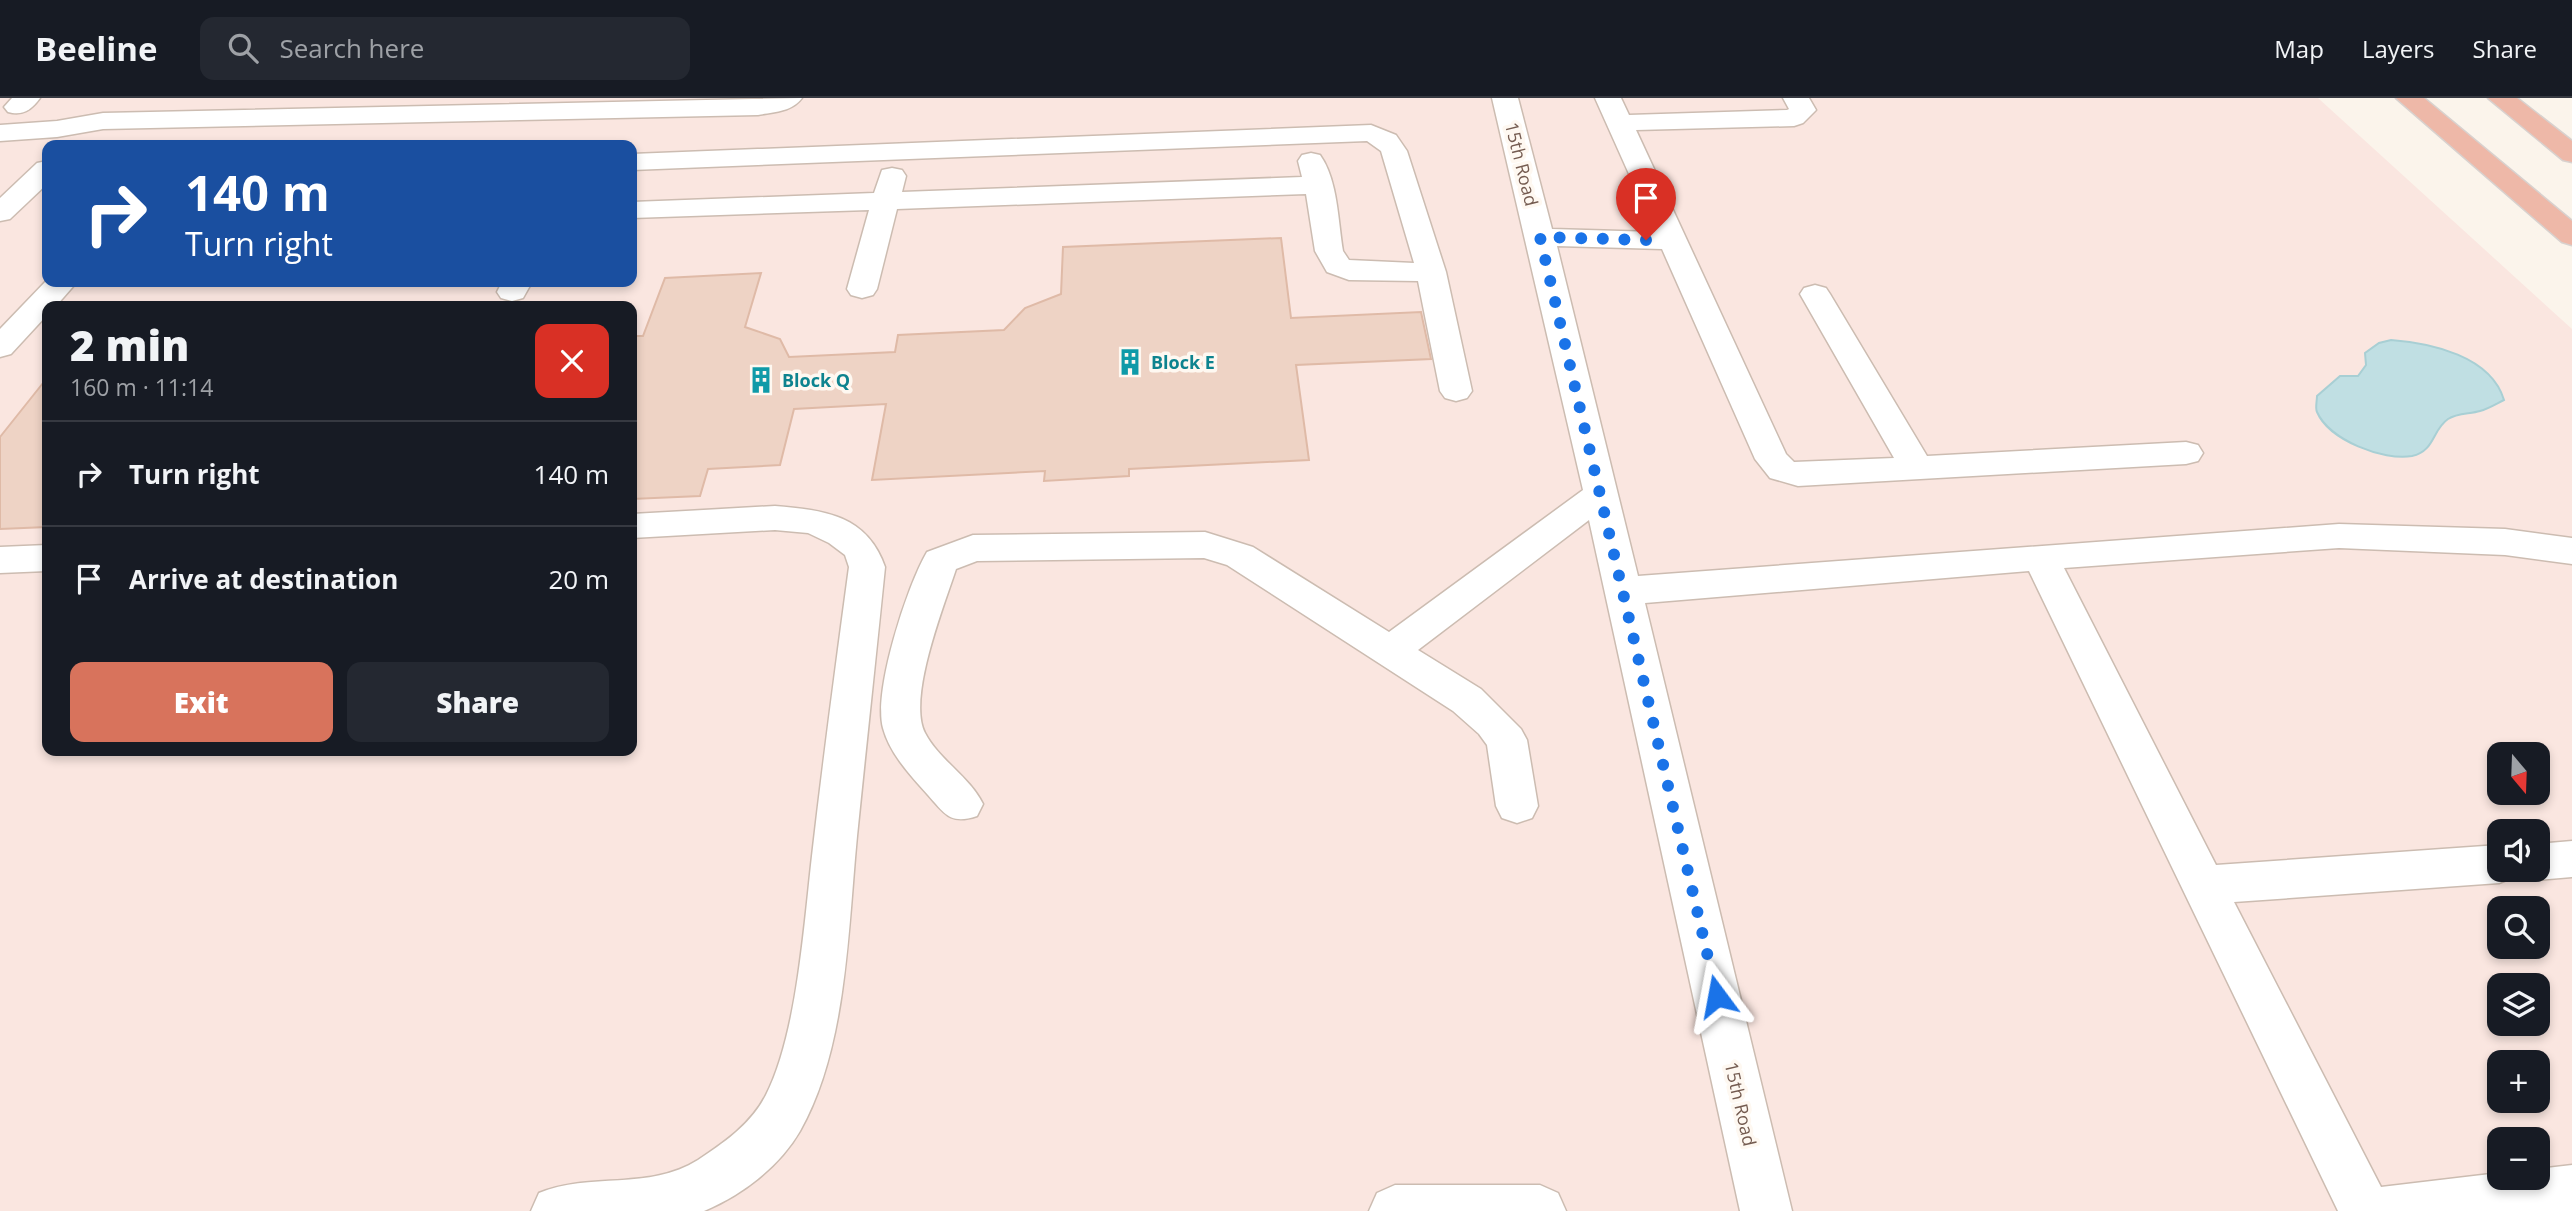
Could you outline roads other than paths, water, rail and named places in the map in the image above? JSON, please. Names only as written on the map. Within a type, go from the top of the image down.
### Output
[{"type":"highway","points":[[2409,98],[2572,236]]},
{"type":"highway","points":[[2501,98],[2572,154]]},
{"type":"street","points":[[0,133],[57,129],[103,121],[758,107],[776,104],[789,98]]},
{"type":"street","name":"15th Road","points":[[1505,98],[1625,591],[1766,1211]]},
{"type":"street","points":[[1796,98],[1803,110],[1794,118],[1710,109],[1613,111],[1772,459],[1782,470],[1798,475],[2186,453]]},
{"type":"street","points":[[81,140],[126,100]]},
{"type":"street","points":[[15,104],[126,100]]},
{"type":"street","points":[[637,162],[901,145],[1366,132],[1377,135],[1390,145],[1431,272],[1456,391]]},
{"type":"street","points":[[1302,135],[1318,185],[1329,251],[1337,266],[1349,271],[1431,272]]},
{"type":"street","points":[[862,289],[901,145]]},
{"type":"street","points":[[637,210],[1318,185]]},
{"type":"street","points":[[1540,237],[1672,241]]},
{"type":"street","points":[[44,301],[57,287]]},
{"type":"street","points":[[1815,294],[1917,468]]},
{"type":"street","points":[[0,347],[42,303]]},
{"type":"street","points":[[1390,651],[1602,493]]},
{"type":"street","points":[[557,1211],[658,1205],[692,1194],[722,1176],[765,1140],[786,1107],[801,1065],[817,990],[867,567],[861,549],[842,534],[814,521],[775,518],[637,526]]},
{"type":"street","points":[[1625,591],[2339,536],[2505,542],[2572,551]]},
{"type":"street","points":[[962,804],[921,757],[903,728],[901,687],[940,561],[973,548],[1205,545],[1240,556],[1467,700],[1493,723],[1507,740],[1517,806]]},
{"type":"street","points":[[2040,557],[2365,1211]]},
{"type":"street","points":[[0,560],[42,558]]},
{"type":"street","points":[[2550,861],[2572,859]]},
{"type":"street","points":[[2203,885],[2487,865]]},
{"type":"street","points":[[2386,1211],[2572,1191]]},
{"type":"street","points":[[1395,1211],[1540,1211]]},
{"type":"water","points":[[2391,340],[2424,344],[2473,362],[2497,385],[2504,400],[2483,410],[2448,419],[2425,450],[2412,456],[2400,457],[2372,452],[2345,440],[2323,422],[2316,410],[2317,396],[2340,376],[2358,376],[2366,365],[2365,353],[2379,343]]},
{"type":"place","name":"Block E","points":[[1130,362]]},
{"type":"place","name":"Block Q","points":[[761,380]]}]
